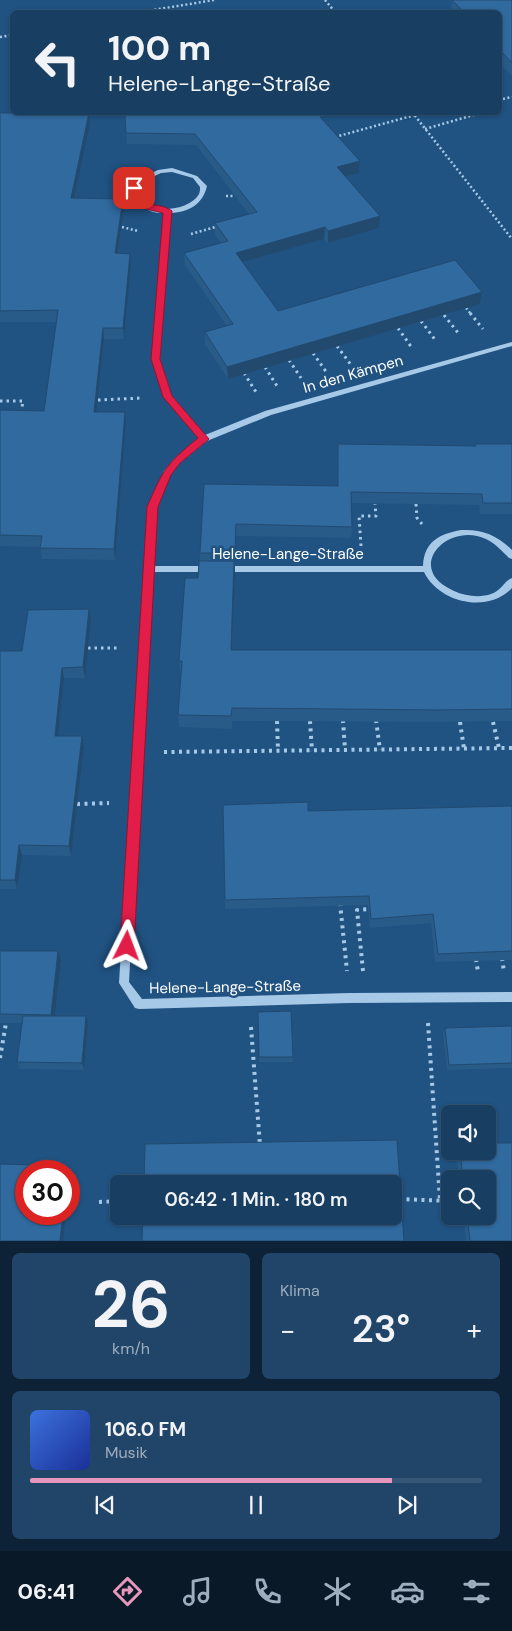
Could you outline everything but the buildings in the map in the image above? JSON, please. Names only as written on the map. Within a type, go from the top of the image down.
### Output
[{"type":"street","points":[[172,170],[187,173],[201,182],[204,188],[203,196],[199,201],[180,210],[168,211],[153,210],[136,200],[134,192],[139,181],[160,171],[172,170]]},
{"type":"street","points":[[168,211],[156,359],[168,397],[204,439]]},
{"type":"street","name":"In den Kämpen","points":[[204,439],[268,413],[512,344]]},
{"type":"street","name":"Helene-Lange-Straße","points":[[204,439],[177,460],[167,473],[152,507],[124,983],[139,1004],[349,998],[510,997]]},
{"type":"street","points":[[512,556],[502,544],[484,535],[459,533],[438,541],[428,554],[427,570],[438,587],[460,598],[485,600],[506,591],[512,581]]},
{"type":"street","name":"Helene-Lange-Straße","points":[[149,569],[427,570]]},
{"type":"path","points":[[154,10],[214,0]]},
{"type":"path","points":[[325,0],[333,10]]},
{"type":"path","points":[[503,99],[512,97]]},
{"type":"path","points":[[332,137],[409,115]]},
{"type":"path","points":[[414,115],[512,239]]},
{"type":"path","points":[[425,129],[474,115]]},
{"type":"path","points":[[191,234],[224,225]]},
{"type":"path","points":[[98,400],[168,397]]},
{"type":"path","points":[[0,401],[23,401],[21,419]]},
{"type":"path","points":[[362,570],[359,516],[376,516],[375,504]]},
{"type":"path","points":[[310,720],[312,751]]},
{"type":"path","points":[[343,720],[345,750]]},
{"type":"path","points":[[376,720],[380,750]]},
{"type":"path","points":[[277,721],[278,751]]},
{"type":"path","points":[[460,722],[464,749]]},
{"type":"path","points":[[493,722],[498,748]]},
{"type":"path","points":[[138,753],[512,748]]},
{"type":"path","points":[[339,893],[349,998]]},
{"type":"path","points":[[366,998],[357,910],[371,909],[370,900]]},
{"type":"path","points":[[475,952],[481,998]]},
{"type":"path","points":[[501,952],[510,997]]},
{"type":"path","points":[[402,1199],[440,1200],[426,997]]},
{"type":"path","points":[[249,1002],[261,1155]]},
{"type":"path","points":[[0,1058],[6,1023]]},
{"type":"path","points":[[99,1202],[110,1202]]},
{"type":"route","points":[[127,946],[152,507],[167,473],[177,460],[204,439],[168,397],[156,359],[168,211],[153,210],[143,205],[136,200],[134,188]]}]
